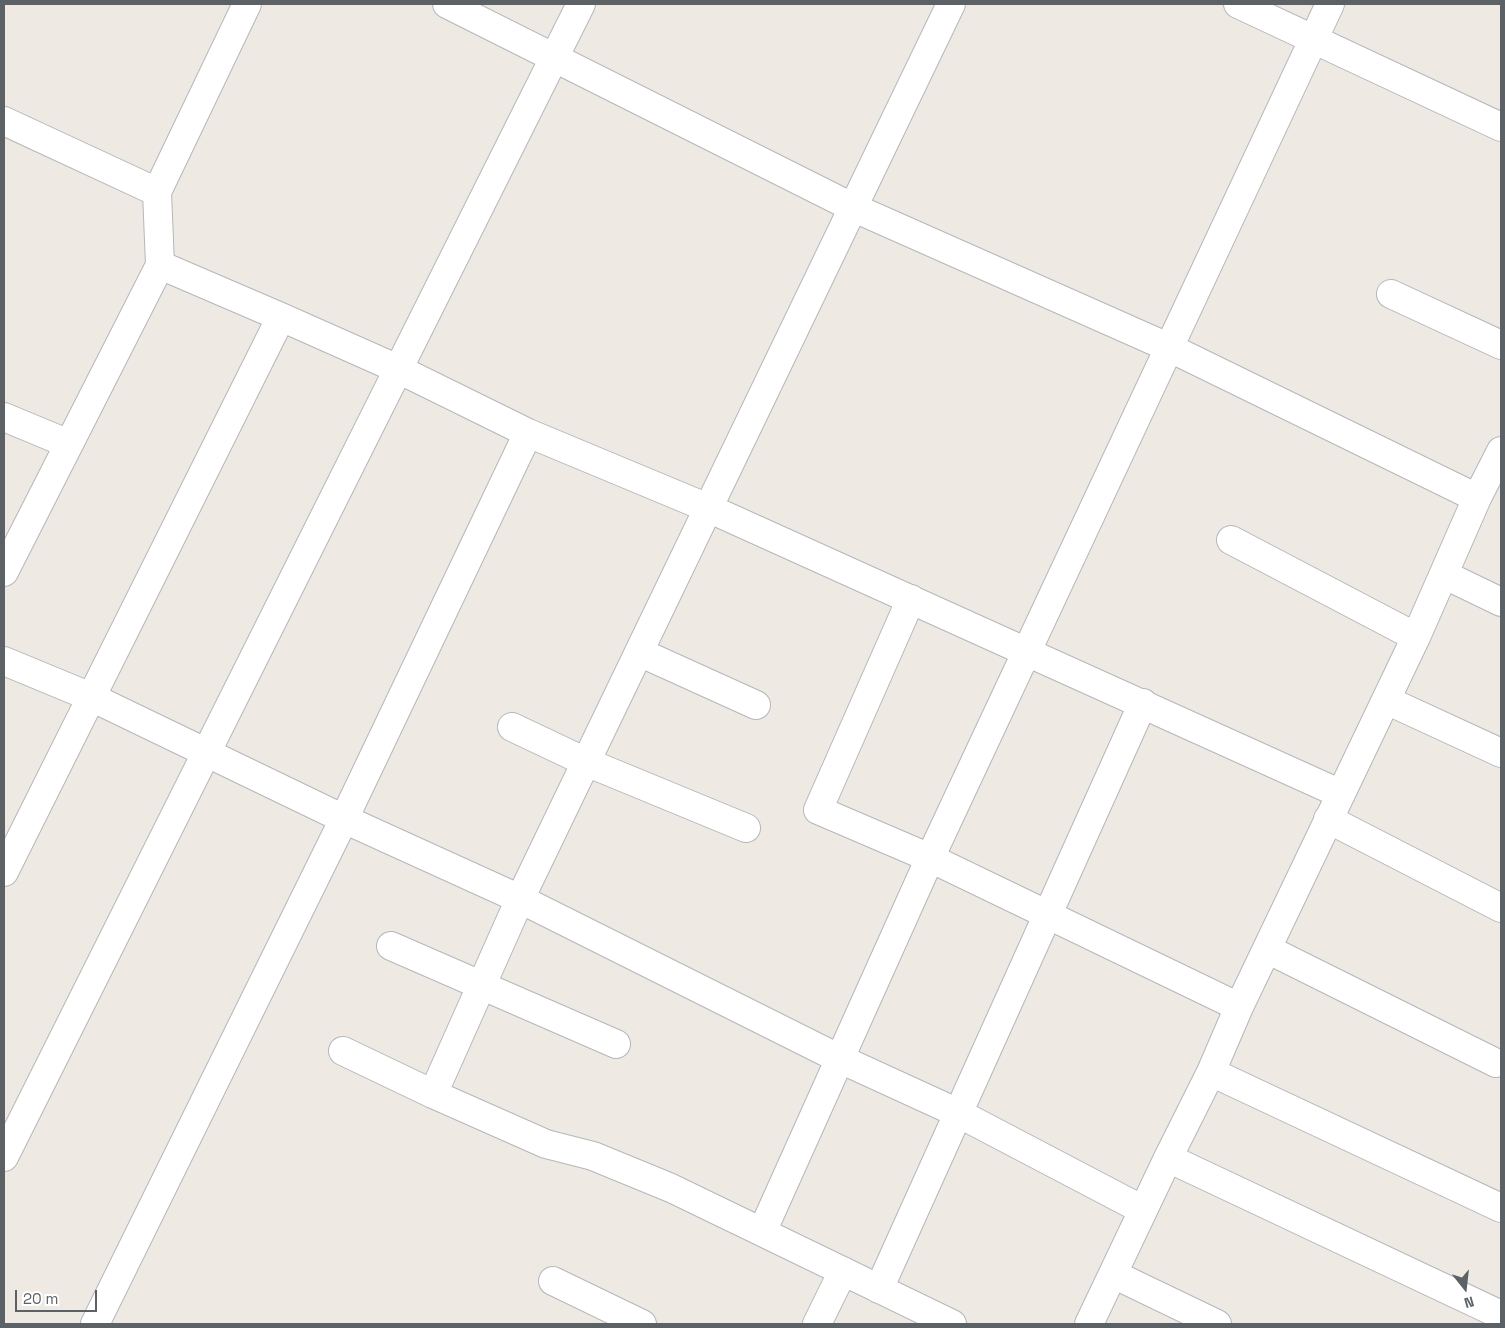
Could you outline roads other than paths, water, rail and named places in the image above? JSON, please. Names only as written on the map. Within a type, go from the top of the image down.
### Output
[{"type":"street","points":[[4,572],[160,265],[157,192],[247,4]]},
{"type":"street","points":[[447,4],[852,207],[1170,348],[1478,498]]},
{"type":"street","points":[[4,1157],[581,4]]},
{"type":"street","points":[[433,1094],[520,899],[852,207],[952,4]]},
{"type":"street","points":[[1238,4],[1501,127]]},
{"type":"street","points":[[762,1232],[838,1058],[930,858],[1330,4]]},
{"type":"street","points":[[4,121],[157,192]]},
{"type":"street","points":[[160,265],[281,316],[398,369],[528,433],[708,508],[1341,794]]},
{"type":"street","points":[[1391,294],[1501,345]]},
{"type":"street","points":[[4,872],[281,316]]},
{"type":"street","points":[[4,416],[69,444]]},
{"type":"street","points":[[95,1324],[344,819],[528,433]]},
{"type":"street","points":[[1089,1324],[1211,1072],[1239,1007],[1386,700],[1445,575],[1478,498],[1501,452]]},
{"type":"street","points":[[1231,540],[1416,636]]},
{"type":"street","points":[[1445,575],[1501,602]]},
{"type":"street","points":[[911,600],[818,810],[930,858],[1239,1007]]},
{"type":"street","points":[[639,652],[756,705]]},
{"type":"street","points":[[4,661],[91,697],[344,819],[520,899],[838,1058],[958,1113],[1143,1210]]},
{"type":"street","points":[[1386,700],[1501,753]]},
{"type":"street","points":[[879,1289],[1143,703]]},
{"type":"street","points":[[512,727],[586,762],[746,828]]},
{"type":"street","points":[[1328,819],[1501,908]]},
{"type":"street","points":[[391,946],[616,1044]]},
{"type":"street","points":[[1267,949],[1496,1063]]},
{"type":"street","points":[[343,1051],[433,1094],[546,1144],[592,1156],[671,1188],[952,1324]]},
{"type":"street","points":[[1211,1072],[1501,1208]]},
{"type":"street","points":[[1168,1158],[1501,1316]]},
{"type":"street","points":[[816,1324],[843,1271]]},
{"type":"street","points":[[1113,1274],[1216,1324]]},
{"type":"street","points":[[554,1281],[642,1324]]}]
